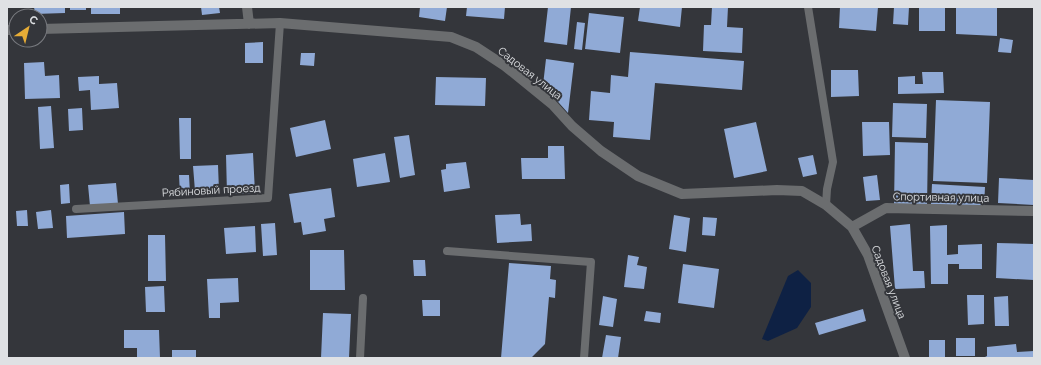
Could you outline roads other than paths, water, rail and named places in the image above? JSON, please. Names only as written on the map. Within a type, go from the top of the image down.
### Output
[{"type":"street","points":[[247,7],[249,24]]},
{"type":"street","name":"Садовая улица","points":[[48,29],[280,23],[451,37],[476,47],[505,66],[552,104],[572,126],[601,151],[638,176],[682,194],[777,190],[802,191],[826,205],[852,227],[868,255],[905,358]]},
{"type":"street","name":"Спортивная улица","points":[[852,227],[886,208],[1034,211]]},
{"type":"lane","points":[[808,7],[833,162],[827,190],[826,205]]},
{"type":"lane","name":"Рябиновый проезд","points":[[76,209],[268,198],[280,23]]},
{"type":"lane","points":[[447,251],[591,262],[584,358]]},
{"type":"lane","points":[[360,358],[363,298]]},
{"type":"water","points":[[798,270],[811,283],[811,307],[797,328],[768,341],[762,339],[788,276]]}]
